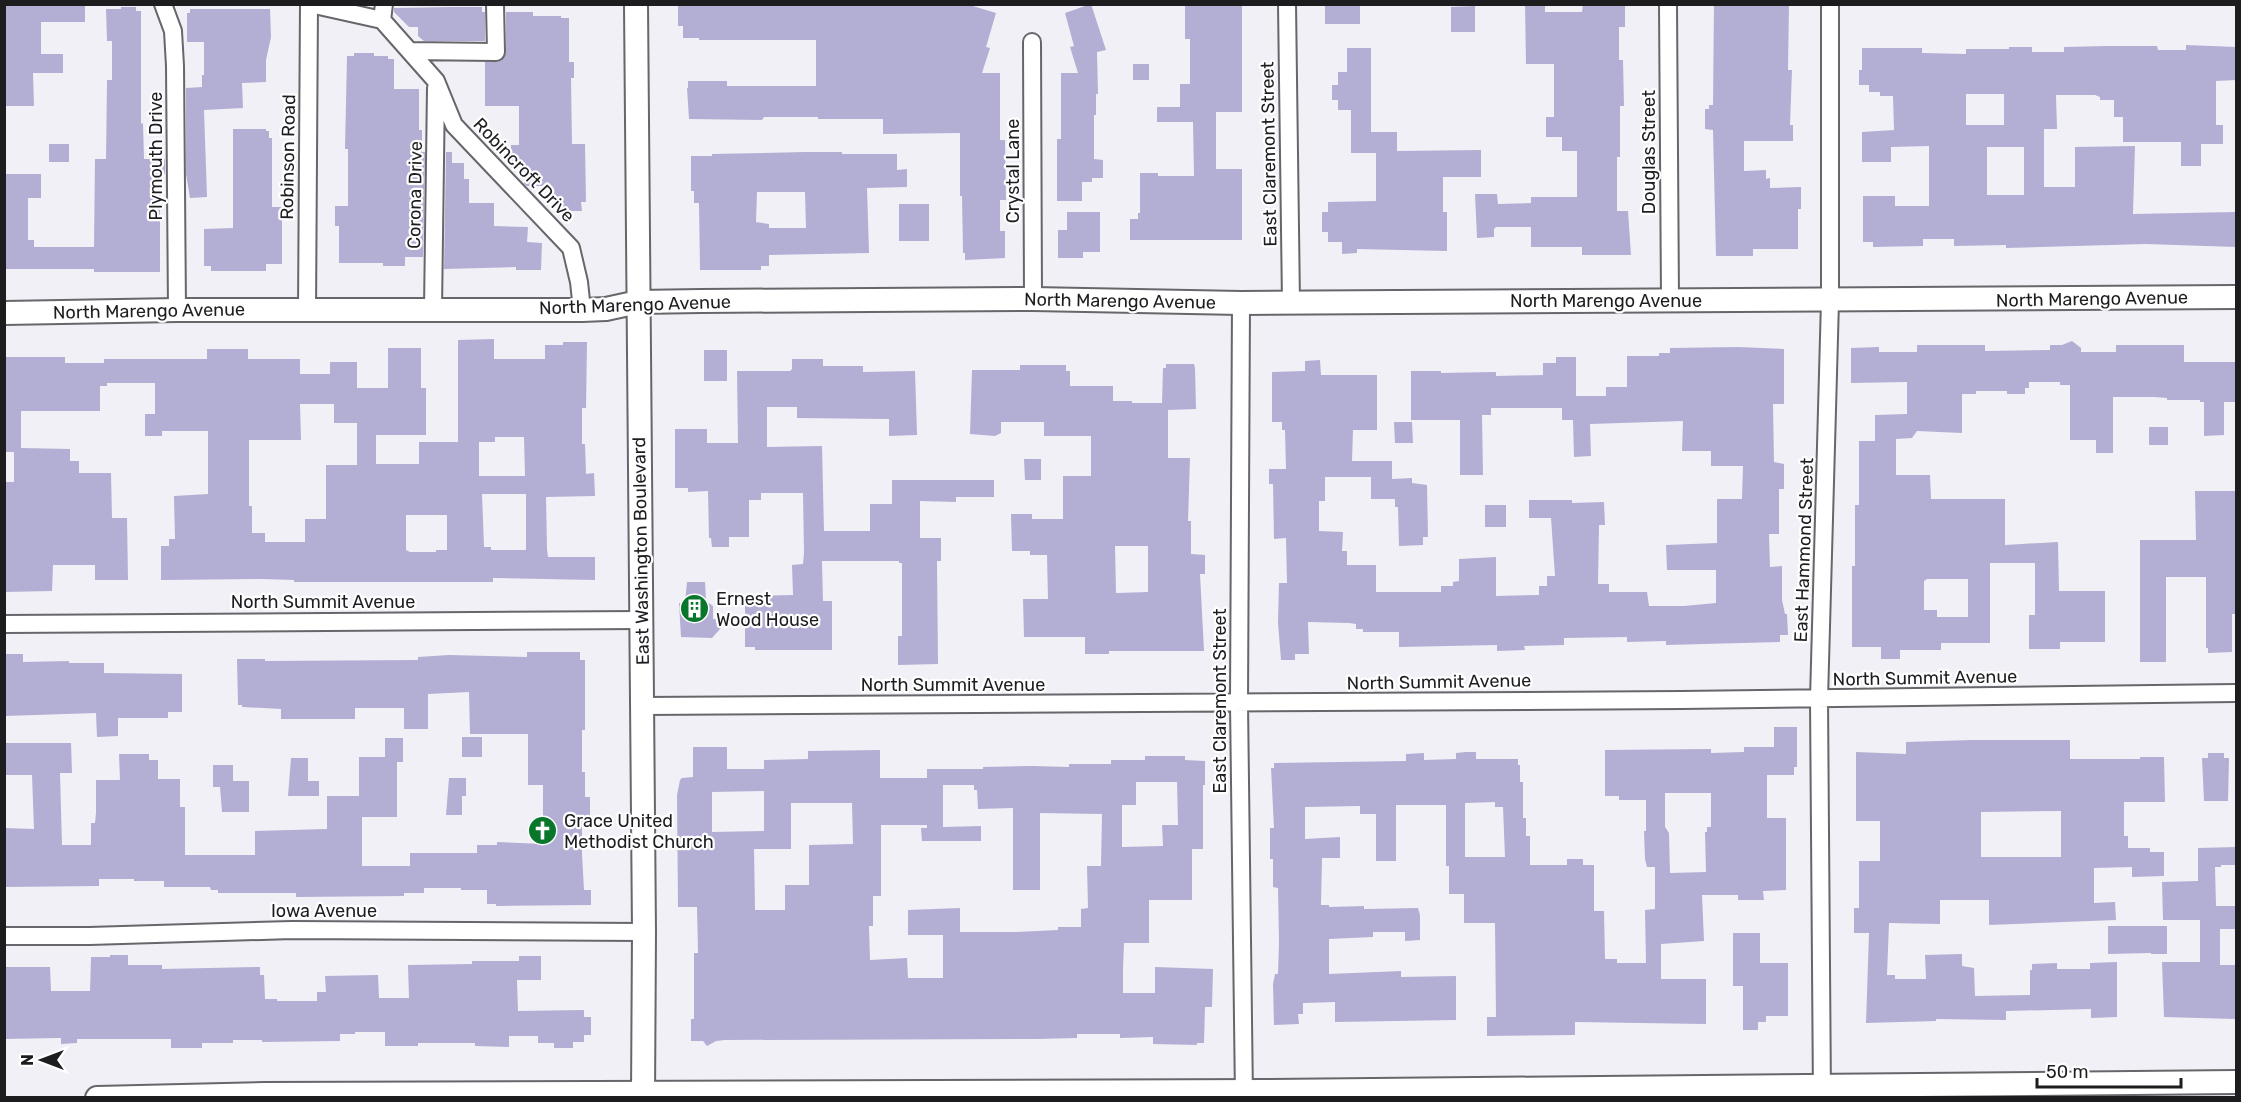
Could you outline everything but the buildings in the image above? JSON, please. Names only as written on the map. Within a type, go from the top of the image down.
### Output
[{"type":"street","name":"Plymouth Drive","points":[[163,4],[173,31],[175,66],[177,310]]},
{"type":"street","points":[[310,4],[383,12]]},
{"type":"street","name":"Robinson Road","points":[[307,310],[310,4]]},
{"type":"street","points":[[410,51],[496,52],[495,4]]},
{"type":"street","name":"East Washington Boulevard","points":[[636,4],[642,620],[643,1095]]},
{"type":"street","name":"East Claremont Street","points":[[1287,4],[1291,303]]},
{"type":"street","name":"Douglas Street","points":[[1668,4],[1670,300]]},
{"type":"street","name":"East Hammond Street","points":[[1822,1092],[1819,699],[1830,301],[1830,4]]},
{"type":"street","name":"Robincroft Drive","points":[[383,12],[410,51],[436,81],[454,124],[572,248],[582,310]]},
{"type":"street","name":"Crystal Lane","points":[[1032,42],[1033,299]]},
{"type":"street","name":"Corona Drive","points":[[433,309],[436,81]]},
{"type":"street","name":"North Marengo Avenue","points":[[4,313],[177,310],[582,310],[606,309],[638,302],[1033,299],[1291,303],[2236,297]]},
{"type":"street","name":"East Claremont Street","points":[[1240,303],[1239,703],[1244,1094]]},
{"type":"street","name":"North Summit Avenue","points":[[4,624],[642,620]]},
{"type":"street","name":"North Summit Avenue","points":[[642,706],[1819,699],[2236,693]]},
{"type":"street","name":"Iowa Avenue","points":[[4,936],[292,930],[644,932]]},
{"type":"street","points":[[97,1098],[276,1094],[1822,1092],[2236,1082]]},
{"type":"place","name":"Ernest Wood House","points":[[695,609]]},
{"type":"place","name":"Grace United Methodist Church","points":[[543,831]]}]
